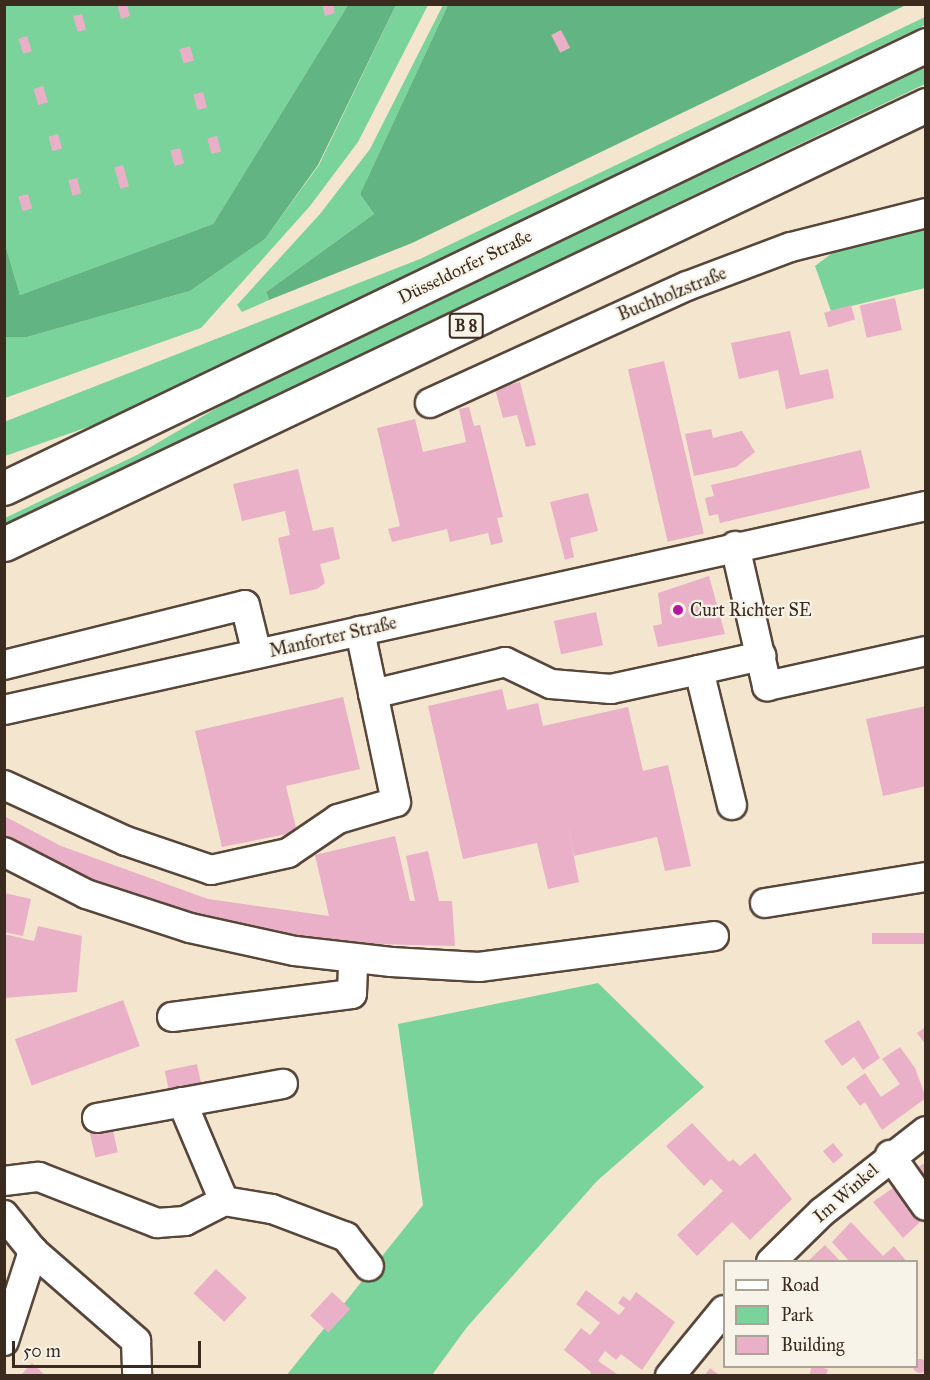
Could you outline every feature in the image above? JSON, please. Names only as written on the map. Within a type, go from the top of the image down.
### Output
[{"type":"main road","name":"Düsseldorfer Straße","points":[[4,488],[926,45]]},
{"type":"main road","name":"B 8","points":[[4,544],[926,105]]},
{"type":"street","name":"Buchholzstraße","points":[[430,403],[687,286],[791,247],[926,213]]},
{"type":"street","name":"Manforter Straße","points":[[4,710],[661,561],[926,506]]},
{"type":"street","points":[[735,546],[767,686],[926,651]]},
{"type":"street","points":[[4,665],[245,605],[257,654]]},
{"type":"street","points":[[4,785],[126,841],[211,870],[288,853],[338,819],[396,802],[360,631]]},
{"type":"street","points":[[373,694],[505,662],[551,684],[610,689],[760,656]]},
{"type":"street","points":[[699,670],[732,805]]},
{"type":"street","points":[[4,852],[86,894],[190,928],[353,958],[479,967],[714,936]]},
{"type":"street","points":[[765,903],[926,877]]},
{"type":"street","points":[[172,1017],[352,994],[353,958]]},
{"type":"street","points":[[97,1118],[283,1084]]},
{"type":"street","points":[[182,1102],[224,1201]]},
{"type":"street","name":"Im Winkel","points":[[773,1260],[890,1155],[926,1131]]},
{"type":"street","points":[[890,1155],[926,1206]]},
{"type":"street","points":[[4,1181],[39,1177],[157,1223],[185,1221],[224,1201],[272,1209],[346,1237],[369,1266]]},
{"type":"street","points":[[4,1215],[33,1251],[136,1341],[137,1376]]},
{"type":"street","points":[[4,1341],[33,1251]]},
{"type":"street","points":[[670,1376],[723,1311]]},
{"type":"green space","points":[[4,5],[348,5],[213,224],[20,295],[5,244]]},
{"type":"green space","points":[[348,5],[396,5],[318,165],[265,239],[190,291],[27,337],[5,337],[5,244],[20,295],[213,224]]},
{"type":"green space","points":[[396,5],[428,5],[358,142],[310,206],[201,328],[5,398],[4,337],[27,337],[190,291],[265,239],[319,165]]},
{"type":"green space","points":[[443,5],[448,5],[360,194],[374,214],[266,292],[269,300],[242,312],[237,305],[320,214],[370,149]]},
{"type":"green space","points":[[448,5],[906,5],[412,243],[269,300],[266,292],[374,214],[360,194]]},
{"type":"green space","points":[[925,17],[925,25],[108,420],[5,456],[4,422],[420,259]]},
{"type":"green space","points":[[925,62],[925,84],[5,526],[5,518],[137,455],[244,392]]},
{"type":"green space","points":[[925,228],[925,288],[831,311],[815,266],[839,248]]},
{"type":"green space","points":[[598,983],[704,1087],[597,1181],[467,1327],[432,1375],[286,1376],[423,1205],[398,1024]]},
{"type":"building","points":[[117,4],[127,4],[130,16],[121,19]]},
{"type":"building","points":[[322,4],[333,4],[335,13],[325,16]]},
{"type":"building","points":[[82,14],[86,29],[77,32],[73,16]]},
{"type":"building","points":[[561,30],[570,48],[560,53],[551,35]]},
{"type":"building","points":[[27,36],[32,51],[23,54],[18,39]]},
{"type":"building","points":[[190,46],[194,60],[184,63],[179,49]]},
{"type":"building","points":[[43,86],[48,102],[38,105],[33,89]]},
{"type":"building","points":[[203,92],[207,107],[197,110],[193,95]]},
{"type":"building","points":[[58,134],[62,148],[53,151],[48,137]]},
{"type":"building","points":[[217,136],[221,151],[211,154],[207,139]]},
{"type":"building","points":[[180,148],[184,163],[174,166],[170,151]]},
{"type":"building","points":[[123,165],[129,186],[120,189],[114,167]]},
{"type":"building","points":[[77,178],[81,193],[72,196],[68,180]]},
{"type":"building","points":[[28,194],[32,208],[23,211],[18,197]]},
{"type":"building","points":[[895,298],[902,330],[867,338],[860,305]]},
{"type":"building","points":[[851,305],[855,319],[828,327],[824,313]]},
{"type":"building","points":[[790,331],[800,375],[828,369],[834,398],[786,409],[778,370],[739,379],[731,343]]},
{"type":"building","points":[[664,361],[704,533],[668,542],[628,369]]},
{"type":"building","points":[[520,382],[536,445],[526,447],[517,415],[503,418],[495,389]]},
{"type":"building","points":[[469,407],[474,426],[480,425],[503,517],[497,518],[503,542],[491,545],[488,533],[450,542],[447,529],[392,542],[388,529],[400,526],[377,428],[415,419],[423,452],[466,442],[459,409]]},
{"type":"building","points":[[711,429],[713,438],[742,431],[755,452],[736,467],[694,476],[685,434]]},
{"type":"building","points":[[861,450],[870,488],[720,523],[718,514],[709,516],[705,498],[714,496],[711,485]]},
{"type":"building","points":[[298,469],[313,531],[333,527],[340,559],[320,564],[325,583],[317,589],[290,595],[278,538],[290,535],[285,511],[242,521],[233,484]]},
{"type":"building","points":[[588,493],[598,531],[570,538],[574,557],[565,560],[550,502]]},
{"type":"building","points":[[709,576],[725,634],[658,647],[653,626],[662,624],[658,593]]},
{"type":"building","points":[[596,612],[603,645],[561,654],[554,621]]},
{"type":"building","points":[[502,689],[507,710],[538,703],[543,726],[628,707],[643,771],[668,765],[691,866],[665,871],[657,837],[574,856],[565,813],[579,882],[548,889],[537,843],[463,859],[428,706]]},
{"type":"building","points":[[343,697],[360,769],[286,786],[297,832],[222,847],[195,731]]},
{"type":"building","points":[[926,706],[926,786],[883,796],[866,719]]},
{"type":"building","points":[[4,816],[61,846],[208,899],[329,916],[315,855],[395,836],[410,901],[415,901],[406,856],[428,851],[439,901],[452,901],[455,946],[335,943],[195,917],[122,895],[4,842]]},
{"type":"building","points":[[4,893],[31,899],[23,936],[4,932]]},
{"type":"building","points":[[38,926],[82,936],[77,992],[4,998],[4,934],[34,941]]},
{"type":"building","points":[[872,933],[926,933],[926,944],[872,944]]},
{"type":"building","points":[[123,1000],[140,1046],[32,1085],[15,1039]]},
{"type":"building","points":[[859,1020],[880,1058],[863,1070],[854,1057],[842,1066],[824,1041]]},
{"type":"building","points":[[926,1027],[926,1045],[917,1033]]},
{"type":"building","points":[[900,1047],[915,1068],[926,1098],[882,1130],[865,1102],[860,1106],[846,1087],[865,1073],[881,1097],[900,1084],[882,1059]]},
{"type":"building","points":[[197,1064],[202,1088],[170,1095],[165,1071]]},
{"type":"building","points":[[692,1123],[729,1162],[733,1159],[740,1166],[755,1153],[792,1199],[750,1240],[732,1222],[697,1256],[677,1235],[723,1191],[711,1179],[704,1186],[666,1146]]},
{"type":"building","points":[[112,1127],[118,1152],[95,1158],[90,1132]]},
{"type":"building","points":[[833,1143],[843,1155],[833,1164],[823,1151]]},
{"type":"building","points":[[926,1162],[926,1185],[915,1169]]},
{"type":"building","points":[[897,1185],[922,1220],[903,1238],[873,1202]]},
{"type":"building","points":[[851,1222],[883,1256],[894,1246],[905,1260],[848,1260],[832,1242]]},
{"type":"building","points":[[825,1245],[839,1260],[809,1260]]},
{"type":"building","points":[[216,1269],[247,1298],[224,1322],[193,1293]]},
{"type":"building","points":[[586,1290],[619,1315],[625,1308],[618,1303],[623,1296],[630,1301],[636,1292],[675,1322],[642,1370],[621,1354],[616,1360],[605,1351],[598,1361],[620,1376],[589,1376],[591,1372],[564,1350],[581,1328],[590,1335],[600,1323],[576,1304]]},
{"type":"building","points":[[332,1292],[350,1309],[328,1332],[310,1315]]},
{"type":"building","points":[[918,1360],[926,1363],[925,1371],[920,1373],[915,1371],[914,1368],[918,1368]]},
{"type":"building","points":[[32,1363],[46,1376],[20,1376]]},
{"type":"building","points":[[710,1368],[720,1376],[704,1376]]},
{"type":"building","points":[[811,1368],[828,1369],[826,1376],[809,1376]]},
{"type":"place","name":"Curt Richter SE","points":[[678,610]]}]
